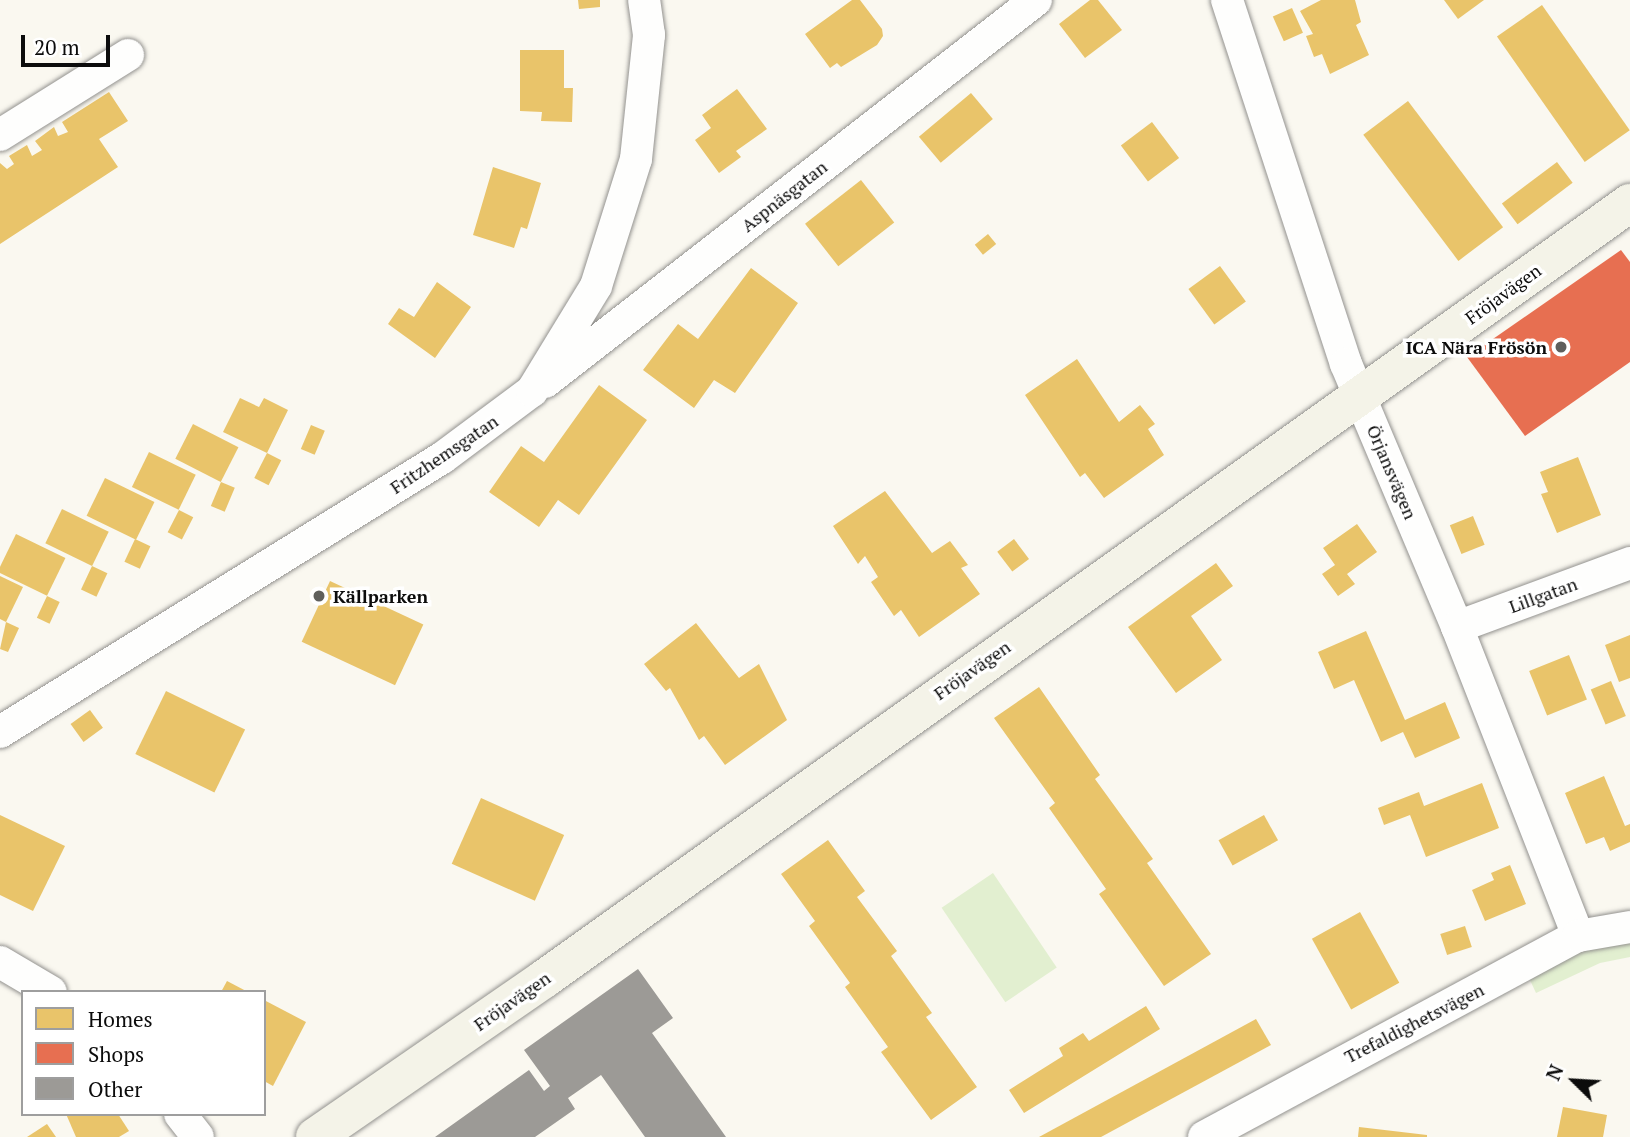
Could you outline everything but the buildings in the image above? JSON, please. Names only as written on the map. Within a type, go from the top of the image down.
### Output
[{"type":"street","name":"Fritzhemsgatan","points":[[0,732],[442,458],[532,391],[596,286],[636,159],[649,36],[644,0]]},
{"type":"street","name":"Aspnäsgatan","points":[[532,391],[1036,0]]},
{"type":"street","name":"Örjansvägen","points":[[1227,0],[1346,364],[1457,627],[1578,936]]},
{"type":"street","points":[[0,135],[128,55]]},
{"type":"street","name":"Fröjavägen","points":[[315,1137],[544,979],[1630,203]]},
{"type":"street","name":"Lillgatan","points":[[1457,627],[1630,563]]},
{"type":"street","name":"Trefaldighetsvägen","points":[[1204,1137],[1578,936],[1630,927]]},
{"type":"street","points":[[0,962],[48,990]]},
{"type":"street","points":[[182,1116],[198,1137]]},
{"type":"green space","points":[[993,873],[1057,968],[1005,1002],[942,908]]},
{"type":"green space","points":[[1630,927],[1630,957],[1600,963],[1536,993],[1524,967]]},
{"type":"place","name":"ICA Nära Frösön","points":[[1561,347]]},
{"type":"place","name":"Källparken","points":[[319,596]]}]
